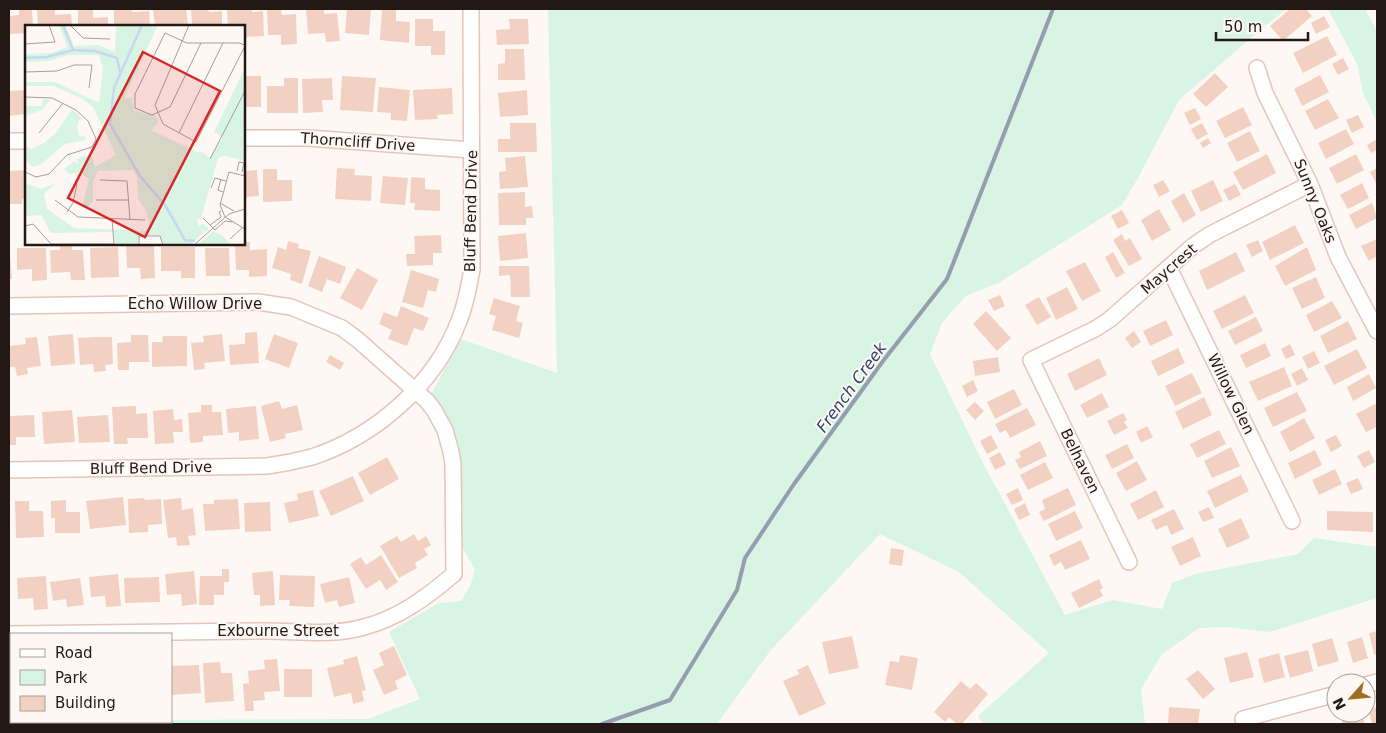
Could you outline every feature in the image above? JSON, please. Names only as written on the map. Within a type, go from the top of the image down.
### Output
[{"type":"street","name":"Bluff Bend Drive","points":[[9,470],[267,466],[290,462],[312,457],[352,439],[375,426],[415,390],[447,347],[459,320],[472,269],[471,9]]},
{"type":"street","name":"Sunny Oaks","points":[[1257,68],[1268,100],[1310,184],[1338,257],[1375,323]]},
{"type":"street","name":"Thorncliff Drive","points":[[245,138],[308,138],[471,150]]},
{"type":"street","points":[[9,141],[25,141]]},
{"type":"street","name":"Maycrest","points":[[1031,360],[1095,329],[1109,320],[1193,246],[1210,235],[1310,184]]},
{"type":"street","name":"Willow Glen","points":[[1169,268],[1292,521]]},
{"type":"street","name":"Echo Willow Drive","points":[[9,306],[258,302],[275,304],[307,312],[342,328],[415,390]]},
{"type":"street","name":"Belhaven","points":[[1031,360],[1129,562]]},
{"type":"street","name":"Exbourne Street","points":[[73,633],[266,630],[319,633],[343,632],[363,628],[399,615],[436,590],[454,574],[453,463],[449,441],[440,420],[427,401],[415,390]]},
{"type":"street","points":[[1244,719],[1326,697]]},
{"type":"green space","points":[[548,9],[1287,9],[1179,100],[1122,205],[1000,282],[966,296],[942,323],[930,354],[984,465],[1065,615],[1113,600],[1162,609],[1172,583],[1195,574],[1298,554],[1314,538],[1377,547],[1377,598],[1270,632],[1225,627],[1199,628],[1162,654],[1141,689],[1145,724],[983,724],[978,716],[1049,653],[959,572],[880,534],[770,651],[717,724],[9,724],[9,721],[10,723],[172,723],[172,720],[368,719],[420,699],[389,632],[439,603],[461,601],[471,584],[475,569],[463,549],[456,437],[429,398],[461,339],[557,373]]},
{"type":"green space","points":[[1328,9],[1365,9],[1377,31],[1377,123],[1363,93],[1357,64]]},
{"type":"building","points":[[19,9],[32,9],[33,25],[25,25],[25,33],[9,34],[9,16],[19,15]]},
{"type":"building","points":[[37,9],[55,9],[55,15],[71,14],[72,25],[38,25]]},
{"type":"building","points":[[78,9],[93,9],[93,18],[108,17],[108,25],[78,25]]},
{"type":"building","points":[[114,9],[132,9],[132,12],[149,11],[150,25],[114,25]]},
{"type":"building","points":[[153,9],[186,9],[188,25],[155,25]]},
{"type":"building","points":[[191,9],[208,9],[209,12],[222,11],[222,25],[192,25]]},
{"type":"building","points":[[227,9],[252,9],[252,12],[263,11],[264,36],[245,37],[245,25],[228,25]]},
{"type":"building","points":[[267,9],[281,9],[282,15],[296,14],[297,44],[281,45],[281,35],[268,35]]},
{"type":"building","points":[[306,9],[324,9],[324,14],[337,13],[340,41],[326,42],[325,33],[308,34]]},
{"type":"building","points":[[347,9],[371,9],[369,35],[345,33]]},
{"type":"building","points":[[382,9],[396,10],[396,21],[410,22],[409,43],[380,40]]},
{"type":"building","points":[[1290,9],[1306,9],[1312,16],[1283,41],[1270,26]]},
{"type":"building","points":[[1324,16],[1330,27],[1316,34],[1311,23]]},
{"type":"building","points":[[415,19],[433,19],[433,31],[445,31],[445,55],[431,55],[431,46],[415,46]]},
{"type":"building","points":[[509,19],[528,19],[529,44],[497,45],[496,30],[510,29]]},
{"type":"building","points":[[1327,36],[1337,55],[1303,73],[1293,53]]},
{"type":"building","points":[[505,49],[524,49],[525,80],[498,80],[498,64],[505,63]]},
{"type":"building","points":[[1343,58],[1349,69],[1338,75],[1332,64]]},
{"type":"building","points":[[1215,73],[1228,87],[1206,107],[1193,94]]},
{"type":"building","points":[[1320,75],[1329,92],[1302,106],[1294,89]]},
{"type":"building","points":[[245,76],[261,76],[261,107],[245,107]]},
{"type":"building","points":[[342,76],[376,78],[373,112],[340,110]]},
{"type":"building","points":[[284,78],[298,78],[298,113],[267,113],[267,86],[284,86]]},
{"type":"building","points":[[332,78],[333,100],[322,100],[323,112],[303,113],[302,79]]},
{"type":"building","points":[[379,87],[410,90],[407,121],[391,120],[391,113],[377,112]]},
{"type":"building","points":[[452,88],[453,114],[437,115],[438,119],[415,120],[413,90]]},
{"type":"building","points":[[25,90],[25,114],[9,116],[9,91]]},
{"type":"building","points":[[527,90],[528,115],[500,117],[498,93]]},
{"type":"building","points":[[1328,99],[1339,118],[1315,130],[1305,111]]},
{"type":"building","points":[[1243,107],[1252,125],[1225,138],[1216,121]]},
{"type":"building","points":[[1195,108],[1201,119],[1190,125],[1184,113]]},
{"type":"building","points":[[1358,115],[1364,127],[1352,133],[1346,120]]},
{"type":"building","points":[[510,123],[536,123],[537,152],[498,152],[498,139],[510,139]]},
{"type":"building","points":[[1202,123],[1208,134],[1197,140],[1191,129]]},
{"type":"building","points":[[1346,129],[1354,144],[1326,159],[1318,143]]},
{"type":"building","points":[[1250,131],[1260,151],[1237,162],[1227,143]]},
{"type":"building","points":[[1208,138],[1211,143],[1203,148],[1200,143]]},
{"type":"building","points":[[1377,139],[1377,150],[1371,153],[1367,145]]},
{"type":"building","points":[[1267,154],[1276,173],[1243,190],[1233,172]]},
{"type":"building","points":[[1356,154],[1364,170],[1337,184],[1329,168]]},
{"type":"building","points":[[525,156],[528,187],[500,189],[499,172],[506,171],[505,158]]},
{"type":"building","points":[[337,168],[355,169],[354,175],[372,176],[371,201],[335,199]]},
{"type":"building","points":[[1377,168],[1377,185],[1370,172]]},
{"type":"building","points":[[263,169],[277,169],[277,180],[292,180],[292,201],[263,202]]},
{"type":"building","points":[[25,170],[25,198],[22,199],[22,204],[9,204],[9,171]]},
{"type":"building","points":[[257,170],[259,196],[245,197],[245,171]]},
{"type":"building","points":[[383,176],[408,178],[405,205],[380,203]]},
{"type":"building","points":[[411,177],[425,178],[425,189],[440,190],[440,211],[414,210],[415,203],[410,203]]},
{"type":"building","points":[[1163,180],[1170,191],[1159,197],[1153,185]]},
{"type":"building","points":[[1213,180],[1223,201],[1201,212],[1191,191]]},
{"type":"building","points":[[1362,183],[1369,198],[1348,209],[1340,195]]},
{"type":"building","points":[[1235,184],[1241,195],[1229,201],[1223,190]]},
{"type":"building","points":[[525,192],[525,207],[532,206],[533,218],[526,218],[526,225],[499,225],[498,193]]},
{"type":"building","points":[[1184,193],[1196,215],[1183,223],[1171,201]]},
{"type":"building","points":[[1372,203],[1377,218],[1356,229],[1349,215]]},
{"type":"building","points":[[1159,209],[1171,230],[1152,241],[1141,220]]},
{"type":"building","points":[[1122,210],[1129,223],[1118,229],[1111,216]]},
{"type":"building","points":[[1295,225],[1304,243],[1270,260],[1262,242]]},
{"type":"building","points":[[526,233],[528,258],[500,261],[498,236]]},
{"type":"building","points":[[1122,234],[1125,241],[1130,238],[1142,259],[1129,266],[1113,240]]},
{"type":"building","points":[[441,235],[442,253],[433,253],[433,265],[407,266],[406,254],[415,254],[414,236]]},
{"type":"building","points":[[1377,239],[1377,256],[1369,261],[1361,246]]},
{"type":"building","points":[[1258,240],[1263,251],[1252,257],[1246,245]]},
{"type":"building","points":[[288,241],[299,244],[298,248],[311,251],[302,284],[290,280],[291,274],[272,268],[278,247],[286,250]]},
{"type":"building","points":[[245,242],[250,242],[250,250],[267,249],[267,276],[249,277],[249,270],[236,270],[235,245],[245,245]]},
{"type":"building","points":[[60,245],[72,245],[72,250],[83,250],[85,280],[71,280],[70,272],[51,273],[50,250],[60,250]]},
{"type":"building","points":[[126,245],[154,246],[155,278],[141,279],[140,268],[127,268]]},
{"type":"building","points":[[118,247],[119,277],[91,278],[90,248]]},
{"type":"building","points":[[161,247],[195,247],[195,278],[181,278],[181,271],[161,271]]},
{"type":"building","points":[[1307,247],[1316,270],[1285,286],[1275,266]]},
{"type":"building","points":[[17,248],[46,248],[47,280],[32,281],[32,269],[17,270]]},
{"type":"building","points":[[205,248],[229,248],[230,276],[206,276]]},
{"type":"building","points":[[1113,252],[1125,273],[1116,278],[1105,257]]},
{"type":"building","points":[[1236,252],[1245,271],[1207,290],[1199,271]]},
{"type":"building","points":[[10,255],[12,279],[9,279]]},
{"type":"building","points":[[319,256],[346,267],[340,284],[327,279],[322,292],[308,286]]},
{"type":"building","points":[[1085,262],[1101,291],[1082,301],[1066,271]]},
{"type":"building","points":[[499,266],[529,266],[530,297],[511,297],[510,275],[499,276]]},
{"type":"building","points":[[357,268],[378,280],[362,310],[340,298]]},
{"type":"building","points":[[411,270],[439,279],[436,292],[428,290],[423,308],[402,302]]},
{"type":"building","points":[[1316,277],[1325,298],[1302,309],[1292,288]]},
{"type":"building","points":[[1067,287],[1078,309],[1056,320],[1046,298]]},
{"type":"building","points":[[1000,295],[1005,306],[994,311],[988,300]]},
{"type":"building","points":[[1245,295],[1254,313],[1222,329],[1213,311]]},
{"type":"building","points":[[1039,297],[1051,317],[1037,325],[1025,305]]},
{"type":"building","points":[[494,298],[520,306],[516,321],[523,323],[519,338],[492,330],[496,316],[489,314]]},
{"type":"building","points":[[1332,301],[1342,318],[1314,332],[1306,315]]},
{"type":"building","points":[[401,306],[429,318],[423,331],[414,328],[407,346],[388,339],[392,330],[379,324],[384,312],[397,317]]},
{"type":"building","points":[[986,311],[1011,338],[997,351],[973,324]]},
{"type":"building","points":[[1256,317],[1263,331],[1235,345],[1228,331]]},
{"type":"building","points":[[1166,320],[1173,335],[1150,346],[1143,331]]},
{"type":"building","points":[[1348,321],[1357,339],[1328,353],[1320,336]]},
{"type":"building","points":[[1134,331],[1141,342],[1132,348],[1125,338]]},
{"type":"building","points":[[257,332],[259,363],[230,365],[229,345],[245,344],[245,333]]},
{"type":"building","points":[[73,334],[75,364],[51,366],[48,336]]},
{"type":"building","points":[[222,334],[225,361],[204,363],[205,369],[194,370],[191,343],[204,342],[203,336]]},
{"type":"building","points":[[274,334],[298,343],[289,368],[265,359]]},
{"type":"building","points":[[131,335],[148,335],[149,362],[129,362],[129,370],[118,370],[117,343],[131,342]]},
{"type":"building","points":[[163,336],[187,336],[187,366],[152,367],[152,342],[162,342]]},
{"type":"building","points":[[37,337],[41,366],[27,368],[28,374],[17,376],[15,367],[9,367],[9,346],[26,344],[25,338]]},
{"type":"building","points":[[112,337],[113,364],[105,365],[106,371],[94,372],[93,364],[80,365],[78,338]]},
{"type":"building","points":[[1265,343],[1271,356],[1246,368],[1240,355]]},
{"type":"building","points":[[1290,344],[1295,355],[1286,359],[1281,349]]},
{"type":"building","points":[[1178,348],[1185,363],[1158,376],[1151,361]]},
{"type":"building","points":[[1357,349],[1367,368],[1334,385],[1324,366]]},
{"type":"building","points":[[1314,351],[1320,363],[1308,369],[1302,357]]},
{"type":"building","points":[[330,355],[344,363],[340,370],[326,362]]},
{"type":"building","points":[[998,357],[1000,372],[975,376],[973,361]]},
{"type":"building","points":[[1099,358],[1107,375],[1075,391],[1067,374]]},
{"type":"building","points":[[1284,367],[1292,386],[1258,401],[1249,382]]},
{"type":"building","points":[[1302,368],[1308,380],[1297,386],[1291,374]]},
{"type":"building","points":[[1192,373],[1202,393],[1175,406],[1165,386]]},
{"type":"building","points":[[1369,374],[1376,388],[1353,401],[1347,387]]},
{"type":"building","points":[[973,380],[978,391],[967,397],[962,386]]},
{"type":"building","points":[[1014,389],[1022,405],[995,419],[987,402]]},
{"type":"building","points":[[1297,392],[1307,411],[1273,427],[1264,408]]},
{"type":"building","points":[[1102,393],[1109,407],[1087,418],[1080,405]]},
{"type":"building","points":[[1204,397],[1212,415],[1183,429],[1175,412]]},
{"type":"building","points":[[279,401],[282,409],[297,405],[303,430],[285,434],[286,438],[270,442],[261,406]]},
{"type":"building","points":[[975,402],[984,411],[975,420],[966,410]]},
{"type":"building","points":[[1377,403],[1377,427],[1366,432],[1356,414]]},
{"type":"building","points":[[201,405],[212,405],[212,412],[221,412],[223,435],[203,436],[203,442],[190,443],[188,413],[201,412]]},
{"type":"building","points":[[136,406],[136,414],[147,413],[148,438],[127,438],[128,444],[114,444],[112,407]]},
{"type":"building","points":[[256,406],[259,439],[239,441],[239,432],[228,433],[226,409]]},
{"type":"building","points":[[1027,408],[1036,425],[1010,438],[1006,430],[1000,433],[995,424]]},
{"type":"building","points":[[173,409],[174,420],[182,419],[183,432],[173,432],[174,443],[155,444],[153,411]]},
{"type":"building","points":[[72,410],[75,442],[44,444],[42,412]]},
{"type":"building","points":[[1123,413],[1127,420],[1124,422],[1128,428],[1114,435],[1107,421]]},
{"type":"building","points":[[34,415],[35,437],[16,437],[16,445],[9,445],[9,416]]},
{"type":"building","points":[[108,415],[110,442],[79,443],[77,417]]},
{"type":"building","points":[[1304,418],[1315,438],[1290,452],[1280,432]]},
{"type":"building","points":[[1147,426],[1153,437],[1141,443],[1136,432]]},
{"type":"building","points":[[1219,430],[1226,444],[1197,458],[1190,444]]},
{"type":"building","points":[[991,435],[998,448],[987,454],[980,441]]},
{"type":"building","points":[[1336,435],[1342,446],[1331,452],[1325,440]]},
{"type":"building","points":[[1040,441],[1047,456],[1020,469],[1015,460],[1021,457],[1019,452]]},
{"type":"building","points":[[1127,444],[1134,458],[1112,469],[1105,455]]},
{"type":"building","points":[[1231,447],[1240,466],[1212,478],[1204,461]]},
{"type":"building","points":[[1315,450],[1322,465],[1295,479],[1288,463]]},
{"type":"building","points":[[1369,450],[1375,462],[1364,468],[1357,456]]},
{"type":"building","points":[[1000,452],[1006,464],[995,470],[989,458]]},
{"type":"building","points":[[387,457],[399,479],[370,495],[358,473]]},
{"type":"building","points":[[1137,461],[1147,480],[1126,491],[1116,473]]},
{"type":"building","points":[[1045,462],[1053,478],[1028,490],[1020,475]]},
{"type":"building","points":[[1335,469],[1342,484],[1319,495],[1312,480]]},
{"type":"building","points":[[1241,475],[1249,491],[1215,508],[1207,491]]},
{"type":"building","points":[[353,476],[364,501],[331,516],[319,491]]},
{"type":"building","points":[[1358,478],[1363,489],[1351,494],[1346,483]]},
{"type":"building","points":[[1018,488],[1023,500],[1012,505],[1006,494]]},
{"type":"building","points":[[1068,488],[1076,505],[1044,521],[1039,512],[1045,509],[1042,500]]},
{"type":"building","points":[[313,490],[319,516],[289,523],[284,503],[298,500],[297,494]]},
{"type":"building","points":[[1156,490],[1164,507],[1138,520],[1130,504]]},
{"type":"building","points":[[123,497],[126,525],[90,529],[86,501]]},
{"type":"building","points":[[144,498],[145,500],[161,499],[162,524],[148,525],[148,532],[129,533],[128,499]]},
{"type":"building","points":[[181,498],[182,510],[193,508],[196,535],[188,536],[190,545],[177,546],[176,537],[168,538],[163,500]]},
{"type":"building","points":[[238,499],[240,529],[205,531],[203,504],[214,504],[214,500]]},
{"type":"building","points":[[66,500],[66,512],[80,512],[80,533],[55,533],[55,518],[51,518],[51,501]]},
{"type":"building","points":[[15,501],[29,501],[29,511],[43,511],[44,537],[16,538]]},
{"type":"building","points":[[270,502],[271,531],[245,532],[244,503]]},
{"type":"building","points":[[1025,503],[1030,515],[1019,520],[1014,509]]},
{"type":"building","points":[[1209,507],[1214,518],[1203,522],[1198,512]]},
{"type":"building","points":[[1174,509],[1184,529],[1171,535],[1167,525],[1156,530],[1151,520]]},
{"type":"building","points":[[1075,511],[1083,528],[1056,541],[1048,524]]},
{"type":"building","points":[[1327,511],[1373,512],[1373,532],[1327,530]]},
{"type":"building","points":[[1241,518],[1250,538],[1227,548],[1218,529]]},
{"type":"building","points":[[414,534],[418,541],[426,536],[431,545],[424,549],[428,555],[415,563],[417,568],[399,578],[380,546],[397,536],[401,542]]},
{"type":"building","points":[[1193,537],[1201,556],[1180,566],[1171,547]]},
{"type":"building","points":[[1081,540],[1090,559],[1065,570],[1061,562],[1054,566],[1049,555]]},
{"type":"building","points":[[891,548],[904,550],[902,566],[889,564]]},
{"type":"building","points":[[381,555],[398,582],[386,590],[380,580],[366,589],[350,564],[361,557],[366,565]]},
{"type":"building","points":[[222,569],[229,569],[229,582],[224,582],[224,595],[214,595],[214,605],[199,605],[200,576],[222,576]]},
{"type":"building","points":[[194,571],[197,604],[182,606],[181,594],[167,595],[165,574]]},
{"type":"building","points":[[273,571],[275,605],[260,606],[260,595],[254,595],[252,573]]},
{"type":"building","points":[[118,574],[121,606],[106,607],[105,596],[91,597],[89,577]]},
{"type":"building","points":[[280,575],[315,576],[314,607],[289,606],[290,600],[279,600]]},
{"type":"building","points":[[46,576],[48,609],[34,610],[33,598],[18,599],[17,578]]},
{"type":"building","points":[[159,577],[160,602],[125,603],[124,578]]},
{"type":"building","points":[[349,577],[355,603],[339,607],[337,600],[325,603],[320,584]]},
{"type":"building","points":[[80,578],[84,605],[67,607],[66,599],[53,601],[50,582]]},
{"type":"building","points":[[1099,579],[1103,588],[1100,590],[1103,596],[1079,608],[1071,593]]},
{"type":"building","points":[[1377,631],[1377,654],[1374,655],[1369,633]]},
{"type":"building","points":[[852,636],[859,668],[829,674],[822,642]]},
{"type":"building","points":[[1362,637],[1368,658],[1353,663],[1347,642]]},
{"type":"building","points":[[1332,638],[1339,661],[1318,667],[1312,644]]},
{"type":"building","points":[[394,646],[407,675],[395,681],[398,689],[384,695],[373,670],[384,665],[379,653]]},
{"type":"building","points":[[1308,650],[1313,671],[1290,678],[1284,656]]},
{"type":"building","points":[[1247,652],[1254,677],[1230,683],[1224,658]]},
{"type":"building","points":[[1279,653],[1285,677],[1264,683],[1258,659]]},
{"type":"building","points":[[900,655],[918,658],[912,690],[885,685],[890,661],[899,662]]},
{"type":"building","points":[[357,656],[366,690],[362,691],[364,701],[353,704],[351,693],[334,697],[327,668],[344,664],[343,660]]},
{"type":"building","points":[[277,659],[280,691],[264,692],[265,700],[253,701],[254,711],[245,711],[243,684],[249,683],[248,671],[265,669],[264,660]]},
{"type":"building","points":[[220,662],[221,673],[232,673],[234,701],[205,703],[203,663]]},
{"type":"building","points":[[199,665],[201,693],[172,695],[172,666]]},
{"type":"building","points":[[808,665],[826,704],[799,716],[783,681],[799,674],[797,670]]},
{"type":"building","points":[[284,669],[312,669],[312,697],[284,697]]},
{"type":"building","points":[[1198,670],[1215,689],[1203,699],[1186,679]]},
{"type":"building","points":[[9,671],[10,671],[10,700]]},
{"type":"building","points":[[961,681],[970,689],[976,683],[988,694],[962,724],[957,724],[949,717],[945,722],[934,712]]},
{"type":"building","points":[[1169,707],[1200,709],[1198,724],[1168,724]]},
{"type":"building","points":[[1376,707],[1377,724],[1372,724],[1376,723]]},
{"type":"building","points":[[1343,723],[1365,724],[1343,724]]},
{"type":"waterway","name":"French Creek","points":[[602,724],[670,700],[737,590],[745,558],[794,484],[883,361],[947,279],[1053,9]]}]
